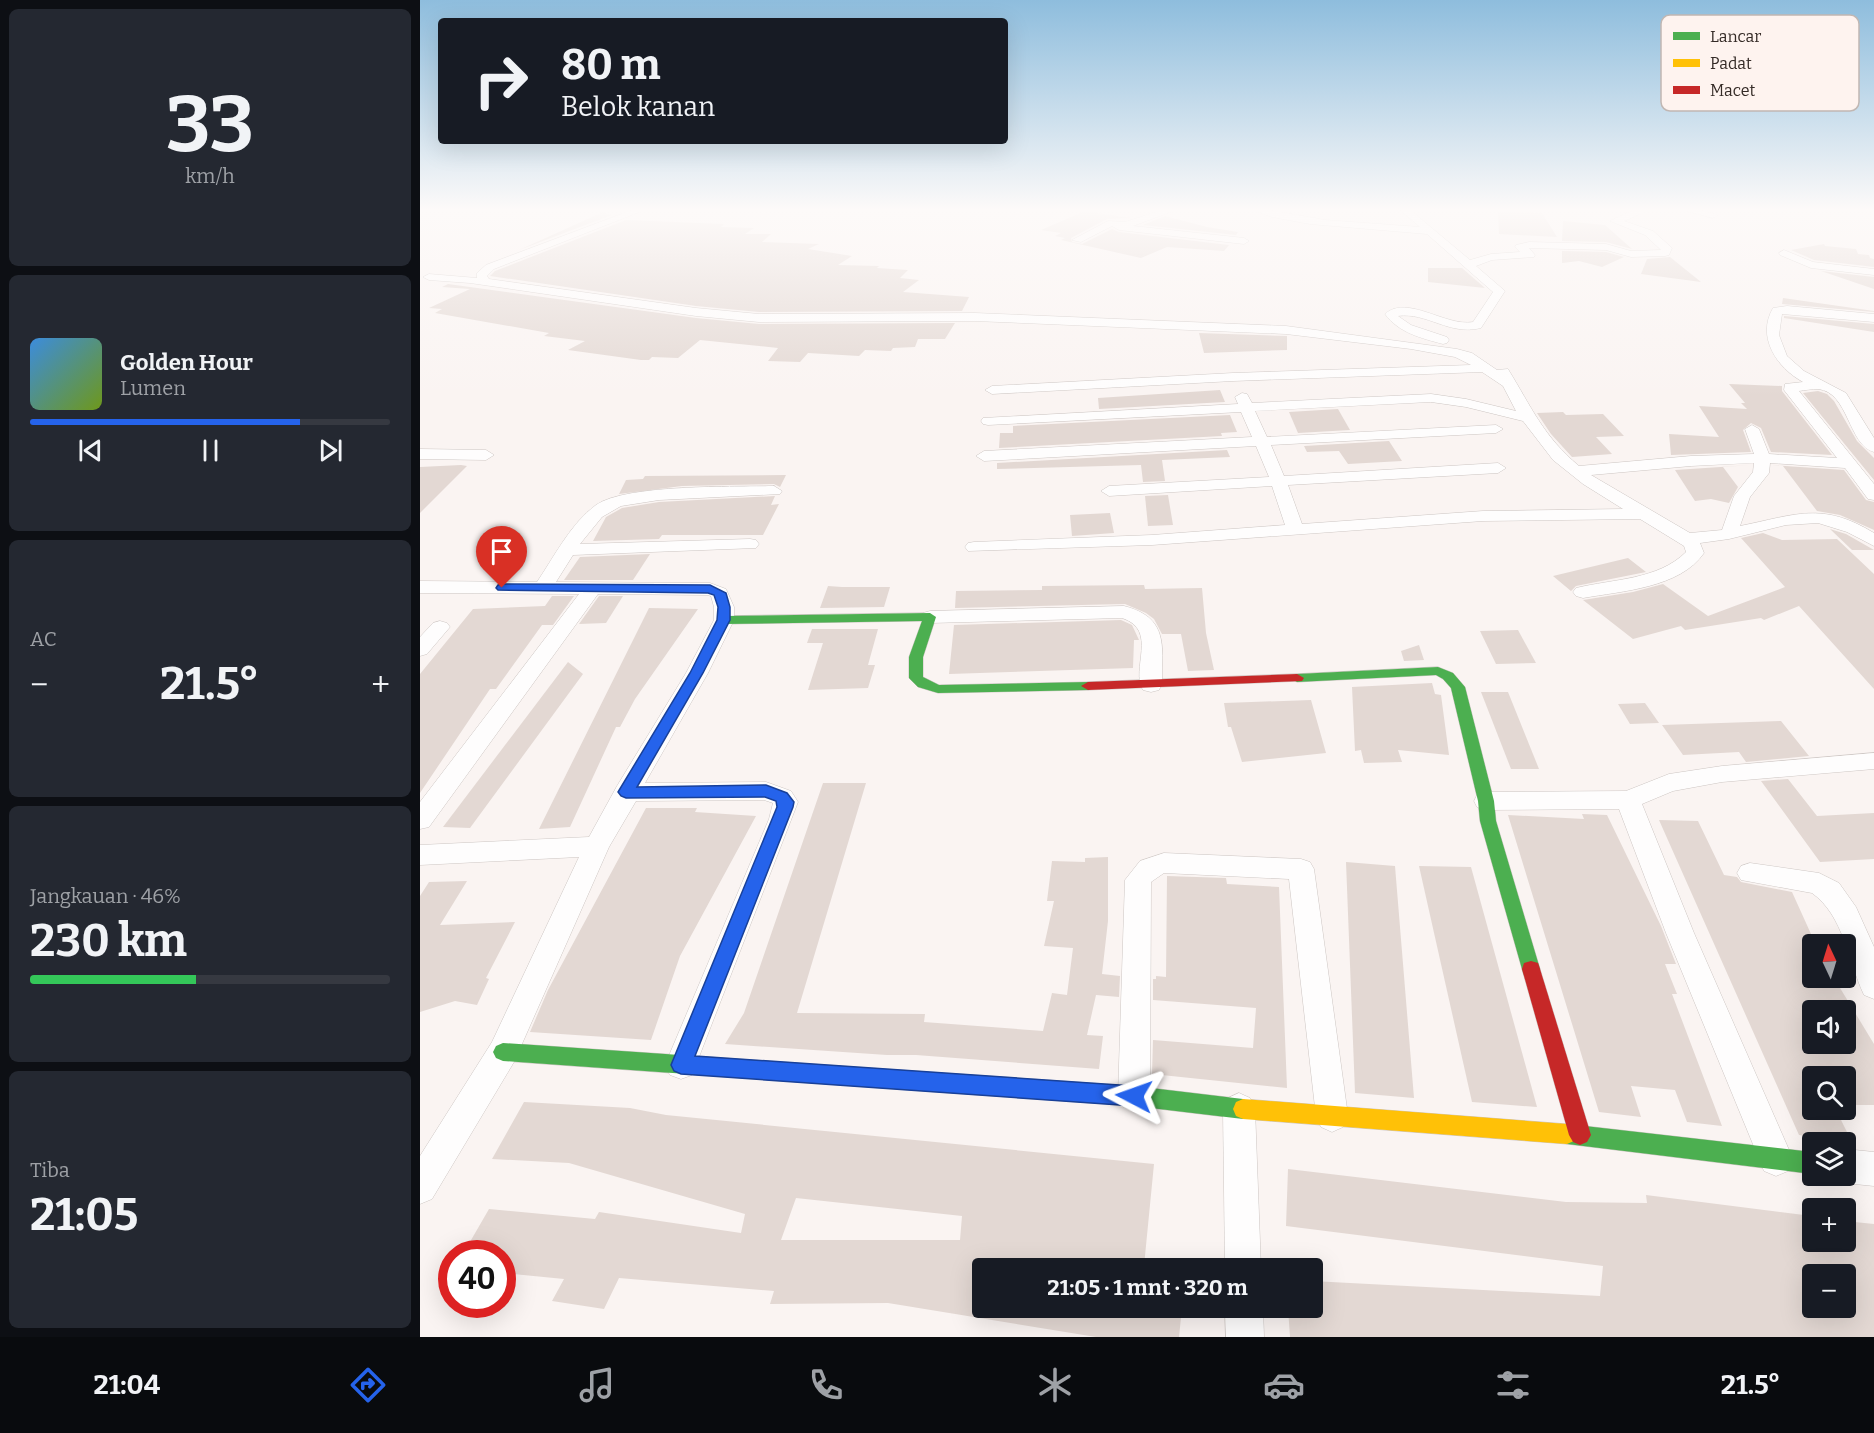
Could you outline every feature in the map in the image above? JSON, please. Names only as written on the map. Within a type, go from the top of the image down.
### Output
[{"type":"street","points":[[485,271],[481,275],[486,283]]},
{"type":"street","points":[[1478,271],[1499,291],[1477,326],[1464,328],[1402,311],[1391,314],[1396,322],[1406,327],[1474,351],[1501,366],[1534,427],[1558,456],[1627,506],[1646,514],[1694,545],[1695,553],[1689,561],[1658,576],[1583,592]]},
{"type":"street","points":[[429,277],[696,312],[759,318],[975,317],[1286,330],[1457,353],[1487,368],[1509,384]]},
{"type":"street","points":[[1874,318],[1787,310],[1777,311],[1773,319],[1773,338],[1778,353],[1787,365],[1821,385],[1833,389],[1842,397],[1874,447]]},
{"type":"street","points":[[992,390],[1233,377],[1487,368]]},
{"type":"street","points":[[1233,377],[1278,480],[1295,530]]},
{"type":"street","points":[[1821,385],[1790,387],[1874,495]]},
{"type":"street","points":[[988,421],[1431,398],[1466,403],[1531,419]]},
{"type":"street","points":[[984,456],[1496,429]]},
{"type":"street","points":[[1730,534],[1742,496],[1761,472],[1763,458],[1752,429]]},
{"type":"street","points":[[420,454],[486,455]]},
{"type":"street","points":[[1578,471],[1690,461],[1763,458],[1851,464]]},
{"type":"street","points":[[1109,491],[1498,468]]},
{"type":"street","points":[[543,588],[590,520],[603,507],[617,500],[774,491]]},
{"type":"street","points":[[974,547],[1152,540],[1483,516],[1646,514]]},
{"type":"street","points":[[1687,539],[1730,534],[1794,518],[1820,517],[1840,520],[1874,541]]},
{"type":"street","points":[[569,550],[750,544]]},
{"type":"street","points":[[420,587],[710,589],[720,593],[724,607],[724,620],[697,673],[626,792],[597,846],[503,1052],[420,1187]]},
{"type":"street","points":[[420,820],[593,588]]},
{"type":"street","points":[[724,620],[1124,612],[1136,614],[1144,620],[1151,635],[1151,685]]},
{"type":"street","points":[[930,617],[913,668],[916,680],[938,689],[1151,685],[1438,671],[1448,676],[1458,687],[1486,801],[1488,821],[1580,1135]]},
{"type":"street","points":[[420,650],[440,627]]},
{"type":"street","points":[[1486,801],[1628,800],[1669,783],[1722,774],[1874,761]]},
{"type":"street","points":[[626,792],[766,791],[782,797],[786,802],[681,1065]]},
{"type":"street","points":[[1628,800],[1680,933],[1776,1159]]},
{"type":"street","points":[[420,855],[597,846]]},
{"type":"street","points":[[1134,1096],[1138,880],[1143,871],[1150,865],[1164,863],[1301,869],[1332,1116]]},
{"type":"street","points":[[1750,873],[1819,883],[1828,888],[1844,911],[1874,986]]},
{"type":"street","points":[[503,1052],[1134,1096],[1239,1109],[1580,1135],[1802,1162]]},
{"type":"street","points":[[1239,1109],[1243,1258]]},
{"type":"street","points":[[1856,1167],[1874,1168]]},
{"type":"street","points":[[1244,1318],[1245,1337]]},
{"type":"building","points":[[495,271],[907,271],[900,278],[919,280],[903,292],[969,297],[962,311],[759,312],[696,306],[490,276]]},
{"type":"building","points":[[1428,271],[1466,271],[1485,288],[1428,282]]},
{"type":"building","points":[[1642,271],[1688,271],[1701,282],[1641,274]]},
{"type":"building","points":[[1822,271],[1874,277],[1874,289]]},
{"type":"building","points":[[448,284],[696,318],[759,324],[955,323],[945,339],[918,339],[915,347],[893,348],[891,351],[865,350],[859,356],[808,353],[800,362],[768,361],[778,348],[700,340],[678,358],[652,357],[649,360],[641,360],[568,350],[585,341],[544,336],[549,333],[435,313],[442,309],[429,308],[470,289],[442,287]]},
{"type":"building","points":[[1783,298],[1874,311],[1874,312],[1782,304]]},
{"type":"building","points":[[1784,316],[1874,324],[1874,332],[1784,318]]},
{"type":"building","points":[[1199,333],[1287,336],[1287,350],[1204,353]]},
{"type":"building","points":[[1729,384],[1782,386],[1782,391],[1832,455],[1771,452],[1761,428],[1751,423],[1743,430],[1751,452],[1671,455],[1669,434],[1719,437],[1699,406],[1747,409],[1741,403],[1745,403]]},
{"type":"building","points":[[1220,390],[1225,402],[1099,409],[1098,398]]},
{"type":"building","points":[[1818,391],[1827,394],[1834,401],[1857,441],[1874,458],[1874,480],[1803,393]]},
{"type":"building","points":[[1338,409],[1350,430],[1298,433],[1289,412]]},
{"type":"building","points":[[1563,412],[1566,415],[1603,414],[1624,436],[1596,437],[1612,454],[1572,457],[1551,434],[1537,413]]},
{"type":"building","points":[[1230,415],[1237,432],[1221,433],[1222,436],[999,448],[1000,433],[1013,433],[1013,426]]},
{"type":"building","points":[[1389,441],[1402,461],[1348,464],[1339,451],[1307,452],[1304,446]]},
{"type":"building","points":[[1227,450],[1230,457],[1162,460],[1165,481],[1143,482],[1141,465],[997,469],[997,463]]},
{"type":"building","points":[[1751,465],[1723,467],[1738,487],[1729,503],[1711,499],[1695,501],[1675,470]]},
{"type":"building","points":[[1772,465],[1844,470],[1866,500],[1874,502],[1874,530],[1840,515],[1817,511],[1783,466]]},
{"type":"building","points":[[467,466],[420,513],[420,467]]},
{"type":"building","points":[[786,475],[780,487],[774,484],[682,486],[619,494],[626,480],[643,479],[645,476]]},
{"type":"building","points":[[1168,495],[1173,525],[1148,526],[1145,496]]},
{"type":"building","points":[[775,496],[771,505],[779,504],[763,535],[662,535],[659,539],[593,541],[606,517],[622,508],[659,502]]},
{"type":"building","points":[[1110,513],[1114,533],[1072,536],[1070,515]]},
{"type":"building","points":[[1830,529],[1846,534],[1874,550],[1852,550]]},
{"type":"building","points":[[1763,533],[1782,540],[1837,539],[1874,574],[1874,689],[1799,606],[1764,620],[1761,618],[1685,630],[1681,626],[1633,639],[1583,600],[1633,592],[1663,584],[1708,616],[1785,587],[1741,538]]},
{"type":"building","points":[[650,554],[633,580],[564,580],[580,557]]},
{"type":"building","points":[[1628,558],[1646,572],[1576,586],[1571,591],[1553,576]]},
{"type":"building","points":[[1144,585],[1145,589],[1202,588],[1206,633],[1214,670],[1188,671],[1181,634],[1162,634],[1154,619],[1125,604],[955,608],[956,591],[1042,590],[1042,586]]},
{"type":"building","points":[[828,586],[890,587],[884,607],[820,608]]},
{"type":"building","points":[[552,596],[574,596],[553,625],[542,625],[496,689],[490,689],[420,793],[420,674],[473,609],[545,606]]},
{"type":"building","points":[[599,596],[623,596],[606,623],[579,624]]},
{"type":"building","points":[[649,608],[698,609],[635,699],[620,727],[616,727],[570,827],[539,829]]},
{"type":"building","points":[[1121,620],[1132,625],[1139,640],[1134,640],[1133,668],[949,674],[954,625]]},
{"type":"building","points":[[812,629],[878,629],[868,665],[875,665],[868,688],[808,690],[823,643],[807,643]]},
{"type":"building","points":[[1518,630],[1536,663],[1496,664],[1480,631]]},
{"type":"building","points":[[1419,645],[1424,660],[1404,661],[1401,651]]},
{"type":"building","points":[[568,662],[583,674],[470,828],[443,827]]},
{"type":"building","points":[[1432,683],[1435,694],[1441,695],[1449,755],[1398,750],[1402,762],[1364,763],[1361,750],[1355,751],[1352,687]]},
{"type":"building","points":[[1481,692],[1508,692],[1539,769],[1511,769]]},
{"type":"building","points":[[1311,700],[1326,753],[1242,762],[1231,727],[1228,727],[1224,703]]},
{"type":"building","points":[[1645,703],[1659,723],[1630,724],[1618,704]]},
{"type":"building","points":[[1781,721],[1809,756],[1746,762],[1739,752],[1683,755],[1662,725]]},
{"type":"building","points":[[1788,779],[1817,816],[1874,813],[1874,859],[1820,862],[1761,781]]},
{"type":"building","points":[[823,783],[866,783],[797,1013],[925,1014],[924,1022],[1043,1031],[1052,993],[1067,995],[1073,948],[1044,946],[1054,901],[1047,901],[1052,861],[1085,862],[1085,858],[1108,857],[1108,921],[1102,974],[1120,976],[1119,997],[1096,995],[1087,1035],[1103,1036],[1099,1069],[725,1044],[744,1013]]},
{"type":"building","points":[[646,808],[697,808],[695,812],[756,816],[680,956],[651,1040],[530,1032],[548,990]]},
{"type":"building","points":[[1582,814],[1607,815],[1661,926],[1676,964],[1665,964],[1677,994],[1672,994],[1722,1126],[1687,1122],[1675,1090],[1631,1086],[1641,1117],[1599,1112],[1508,815],[1584,819]]},
{"type":"building","points":[[1659,820],[1698,821],[1724,875],[1737,877],[1741,882],[1792,892],[1811,934],[1802,934],[1802,988],[1840,988],[1847,1000],[1802,1000],[1802,1054],[1856,1054],[1856,1014],[1874,1044],[1874,1105],[1856,1105],[1856,1066],[1802,1066],[1802,1120],[1841,1120],[1847,1132],[1802,1132],[1802,1135],[1799,1135]]},
{"type":"building","points":[[1346,862],[1395,866],[1414,1098],[1355,1093]]},
{"type":"building","points":[[1419,866],[1471,867],[1537,1107],[1472,1102]]},
{"type":"building","points":[[1167,876],[1226,878],[1227,884],[1279,887],[1287,1088],[1152,1074],[1153,1040],[1253,1048],[1256,1008],[1153,1000],[1153,979],[1156,979],[1156,976],[1166,977]]},
{"type":"building","points":[[467,881],[440,925],[515,922],[486,978],[489,979],[477,1005],[455,1001],[420,1012],[420,896],[429,882]]},
{"type":"building","points":[[524,1102],[630,1108],[666,1115],[1154,1164],[1145,1258],[972,1258],[972,1317],[888,1303],[770,1304],[774,1291],[619,1278],[604,1309],[552,1301],[564,1279],[516,1274],[516,1240],[471,1240],[489,1209],[595,1219],[599,1212],[741,1233],[745,1214],[569,1163],[492,1159]],"holes":[[[796,1198],[962,1216],[960,1240],[781,1240]]]},
{"type":"building","points":[[1288,1169],[1566,1202],[1647,1203],[1646,1195],[1802,1215],[1802,1252],[1856,1252],[1856,1222],[1874,1224],[1874,1337],[1290,1337],[1289,1318],[1323,1318],[1323,1282],[1600,1296],[1603,1266],[1286,1226]]},
{"type":"building","points":[[980,1318],[1181,1318],[1179,1337],[1096,1337]]},
{"type":"traffic: fast","points":[[724,620],[930,617],[916,657],[916,678],[923,684],[938,689],[1088,686]]},
{"type":"traffic: fast","points":[[1297,678],[1438,671],[1448,676],[1458,687],[1486,801],[1488,821],[1531,969]]},
{"type":"traffic: fast","points":[[503,1052],[1134,1096],[1243,1109]]},
{"type":"traffic: fast","points":[[1567,1134],[1802,1162]]},
{"type":"traffic: slow","points":[[1243,1109],[1567,1134]]},
{"type":"traffic: jam","points":[[1088,686],[1297,678]]},
{"type":"traffic: jam","points":[[1531,969],[1580,1135]]},
{"type":"route","points":[[502,588],[710,589],[720,593],[724,607],[724,620],[697,673],[626,792],[766,791],[782,797],[786,802],[681,1065],[1134,1096]]}]
